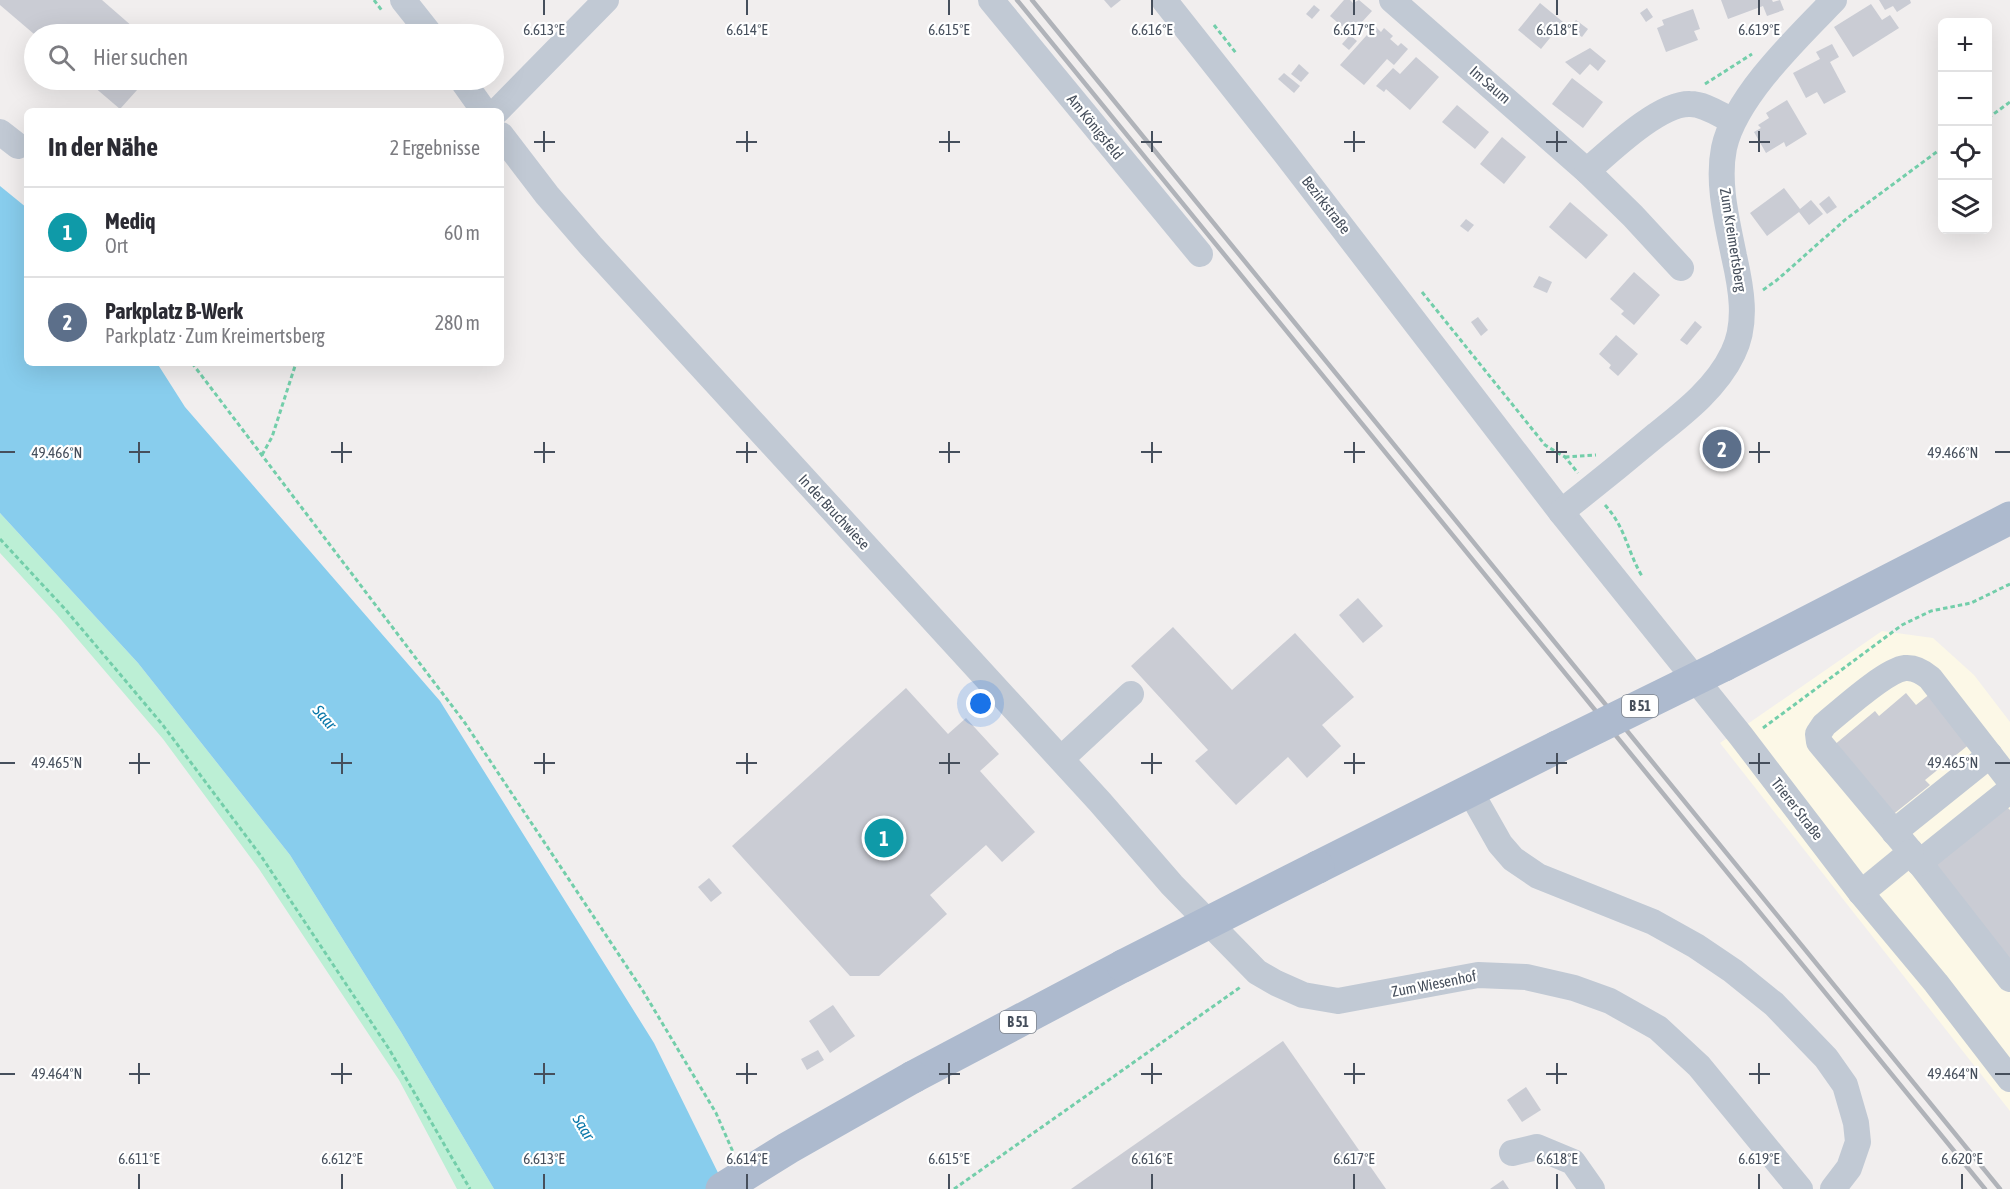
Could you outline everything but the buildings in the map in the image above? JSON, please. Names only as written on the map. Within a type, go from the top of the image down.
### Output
[{"type":"main road","name":"B 51","points":[[722,1189],[788,1148],[913,1077],[1123,966],[2010,518]]},
{"type":"street","points":[[403,0],[422,24]]},
{"type":"street","points":[[500,108],[606,0]]},
{"type":"street","name":"Am Königsfeld","points":[[991,0],[1200,254]]},
{"type":"street","name":"Bezirkstraße","points":[[1164,0],[1299,171],[1561,512]]},
{"type":"street","name":"Im Saum","points":[[1392,0],[1587,171],[1682,268]]},
{"type":"street","name":"Zum Kreimertsberg","points":[[1561,512],[1676,418],[1720,375],[1734,352],[1741,329],[1742,299],[1725,213],[1724,148],[1733,122],[1762,78],[1834,0]]},
{"type":"street","points":[[469,90],[482,108]]},
{"type":"street","points":[[1587,171],[1657,115],[1676,107],[1690,104],[1708,108],[1733,122]]},
{"type":"street","name":"In der Bruchwiese","points":[[504,139],[547,195],[599,255],[1061,759],[1172,885]]},
{"type":"street","name":"Trierer Straße","points":[[1561,512],[2010,1079]]},
{"type":"street","points":[[2010,781],[1930,678],[1920,670],[1906,667],[1892,672],[1824,725],[1818,734],[1819,742],[1915,858],[2010,979]]},
{"type":"street","points":[[1061,759],[1131,694]]},
{"type":"street","points":[[1894,832],[1990,755]]},
{"type":"street","points":[[1862,893],[2010,790]]},
{"type":"street","points":[[1470,791],[1500,844],[1513,859],[1538,876],[1653,922],[1696,946],[1733,971],[1774,1004],[1826,1058],[1845,1085],[1856,1123],[1858,1142],[1849,1168],[1833,1189]]},
{"type":"street","name":"Zum Wiesenhof","points":[[1172,885],[1257,972],[1303,995],[1338,1001],[1478,975],[1526,976],[1574,988],[1610,1001],[1658,1028],[1699,1066],[1800,1189]]},
{"type":"street","points":[[1512,1153],[1537,1147],[1573,1162],[1592,1189]]},
{"type":"path","points":[[1210,22],[1238,55]]},
{"type":"path","points":[[1690,104],[1696,89],[1757,51]]},
{"type":"path","points":[[1992,115],[2010,102]]},
{"type":"path","points":[[1742,299],[1758,293],[1777,280],[1846,219],[1938,151]]},
{"type":"path","points":[[1417,286],[1545,445],[1565,457],[1614,514],[1624,531],[1638,570],[1645,579]]},
{"type":"path","points":[[194,366],[465,723],[643,991],[716,1113],[735,1156]]},
{"type":"path","points":[[261,455],[272,437],[295,366]]},
{"type":"path","points":[[0,539],[65,609],[162,724],[261,856],[389,1049],[470,1189]]},
{"type":"path","points":[[1745,742],[1902,625],[1931,611],[1971,603],[2010,584]]},
{"type":"path","points":[[954,1189],[1246,983],[1257,972]]},
{"type":"shaded area","points":[[1882,631],[1933,638],[1974,675],[2010,722],[2010,1111],[1720,743]]},
{"type":"green space","points":[[0,513],[138,663],[290,855],[401,1032],[494,1189],[457,1189],[399,1080],[259,869],[163,739],[57,615],[0,553]]},
{"type":"water","name":"Saar","points":[[0,186],[24,206],[24,366],[159,366],[185,407],[440,701],[654,1043],[726,1189],[494,1189],[401,1032],[290,855],[138,663],[0,513]]},
{"type":"railway","points":[[1017,0],[1985,1189]]},
{"type":"railway","points":[[1032,0],[2000,1189]]},
{"type":"place","name":"Parkplatz B-Werk","points":[[1722,449]]},
{"type":"place","name":"Mediq","points":[[884,838]]}]
